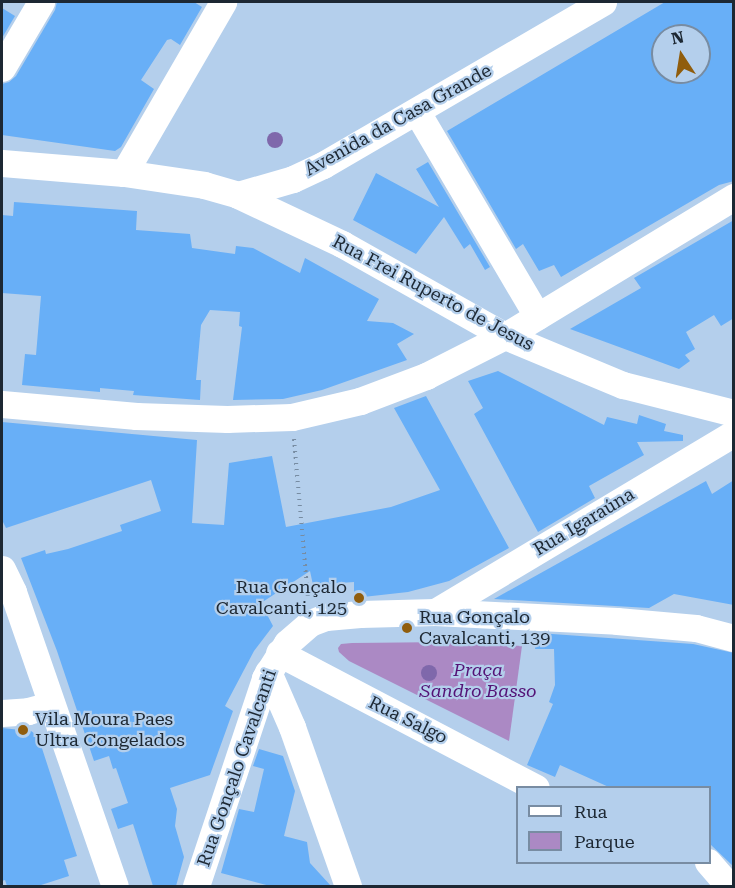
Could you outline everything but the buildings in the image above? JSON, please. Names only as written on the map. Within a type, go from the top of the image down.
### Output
[{"type":"street","points":[[2,68],[40,2]]},
{"type":"street","points":[[124,173],[223,2]]},
{"type":"street","name":"Avenida da Casa Grande","points":[[238,195],[293,179],[417,112],[603,2]]},
{"type":"street","points":[[417,112],[537,316]]},
{"type":"street","points":[[2,163],[124,173],[204,185],[238,195]]},
{"type":"street","name":"Rua Frei Ruperto de Jesus","points":[[238,195],[342,244],[505,336],[623,386],[734,413]]},
{"type":"street","points":[[2,404],[136,416],[227,419],[292,417],[360,401],[426,376],[505,336],[734,197]]},
{"type":"street","name":"Rua Igaraúna","points":[[435,612],[734,433]]},
{"type":"street","points":[[2,570],[13,592],[115,886]]},
{"type":"street","name":"Rua Gonçalo Cavalcanti","points":[[196,886],[252,713],[273,663],[287,643],[310,623],[326,617],[360,614],[435,612],[617,621],[696,628],[734,638]]},
{"type":"street","points":[[273,663],[284,710],[348,886]]},
{"type":"street","name":"Rua Salgo","points":[[273,663],[367,700],[453,742],[532,786]]},
{"type":"street","points":[[2,713],[28,711],[51,705]]},
{"type":"street","points":[[252,713],[272,706],[284,710]]},
{"type":"street","points":[[710,864],[729,886]]},
{"type":"path","points":[[292,417],[310,623]]},
{"type":"green space","name":"Praça Sandro Basso","points":[[449,642],[522,646],[509,741],[349,661],[339,652],[338,648],[341,644],[352,643]]},
{"type":"place","name":"Rua Gonçalo Cavalcanti, 125","points":[[359,598]]},
{"type":"place","name":"Rua Gonçalo Cavalcanti, 139","points":[[407,628]]},
{"type":"place","name":"Vila Moura Paes Ultra Congelados","points":[[23,730]]}]
